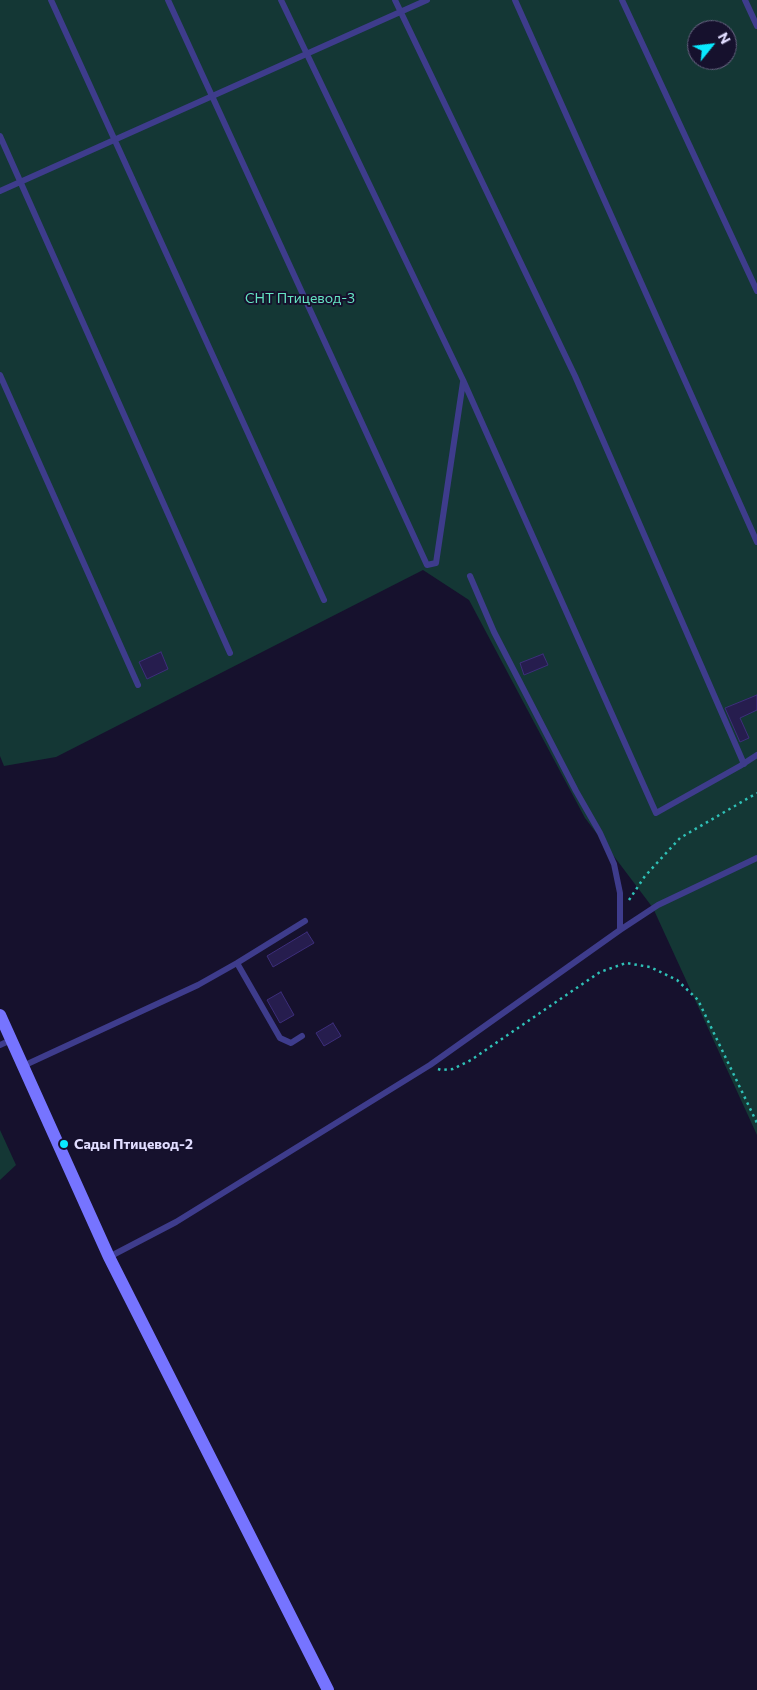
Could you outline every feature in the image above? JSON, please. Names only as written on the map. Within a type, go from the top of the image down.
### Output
[{"type":"main road","points":[[0,1015],[5,1043],[23,1066],[109,1256],[328,1690]]},
{"type":"lane","points":[[51,0],[324,600]]},
{"type":"lane","points":[[168,0],[427,565],[436,564],[463,380]]},
{"type":"lane","points":[[281,0],[463,380],[656,813],[757,755]]},
{"type":"lane","points":[[395,0],[574,376],[744,764]]},
{"type":"lane","points":[[0,191],[427,0]]},
{"type":"lane","points":[[515,0],[757,542]]},
{"type":"lane","points":[[622,0],[757,291]]},
{"type":"lane","points":[[746,0],[757,26]]},
{"type":"lane","points":[[0,136],[230,653]]},
{"type":"lane","points":[[0,376],[138,685]]},
{"type":"lane","points":[[470,576],[494,632],[576,791],[600,832],[614,864],[620,893],[620,930]]},
{"type":"lane","points":[[109,1256],[176,1222],[430,1065],[658,905],[757,858]]},
{"type":"lane","points":[[23,1066],[198,985],[305,921]]},
{"type":"lane","points":[[237,963],[280,1038],[291,1043],[302,1036]]},
{"type":"path","points":[[628,906],[630,898],[645,876],[680,838],[757,793]]},
{"type":"path","points":[[430,1065],[441,1070],[453,1069],[471,1060],[600,972],[626,963],[650,967],[677,980],[698,1000],[757,1123]]},
{"type":"green space","name":"СНТ Птицевод-3","points":[[0,0],[757,0],[757,1135],[653,908],[585,818],[469,600],[423,570],[56,757],[4,766],[0,756]]},
{"type":"green space","points":[[0,1130],[16,1165],[0,1180]]},
{"type":"building","points":[[161,652],[168,669],[147,679],[139,662]]},
{"type":"building","points":[[543,654],[548,665],[524,675],[520,663]]},
{"type":"building","points":[[757,695],[757,710],[740,718],[749,738],[740,742],[725,708]]},
{"type":"building","points":[[307,932],[314,943],[273,967],[267,956]]},
{"type":"building","points":[[281,992],[294,1015],[280,1023],[267,1000]]},
{"type":"building","points":[[333,1023],[341,1036],[324,1046],[316,1033]]},
{"type":"place","name":"Сады Птицевод-2","points":[[64,1144]]}]
